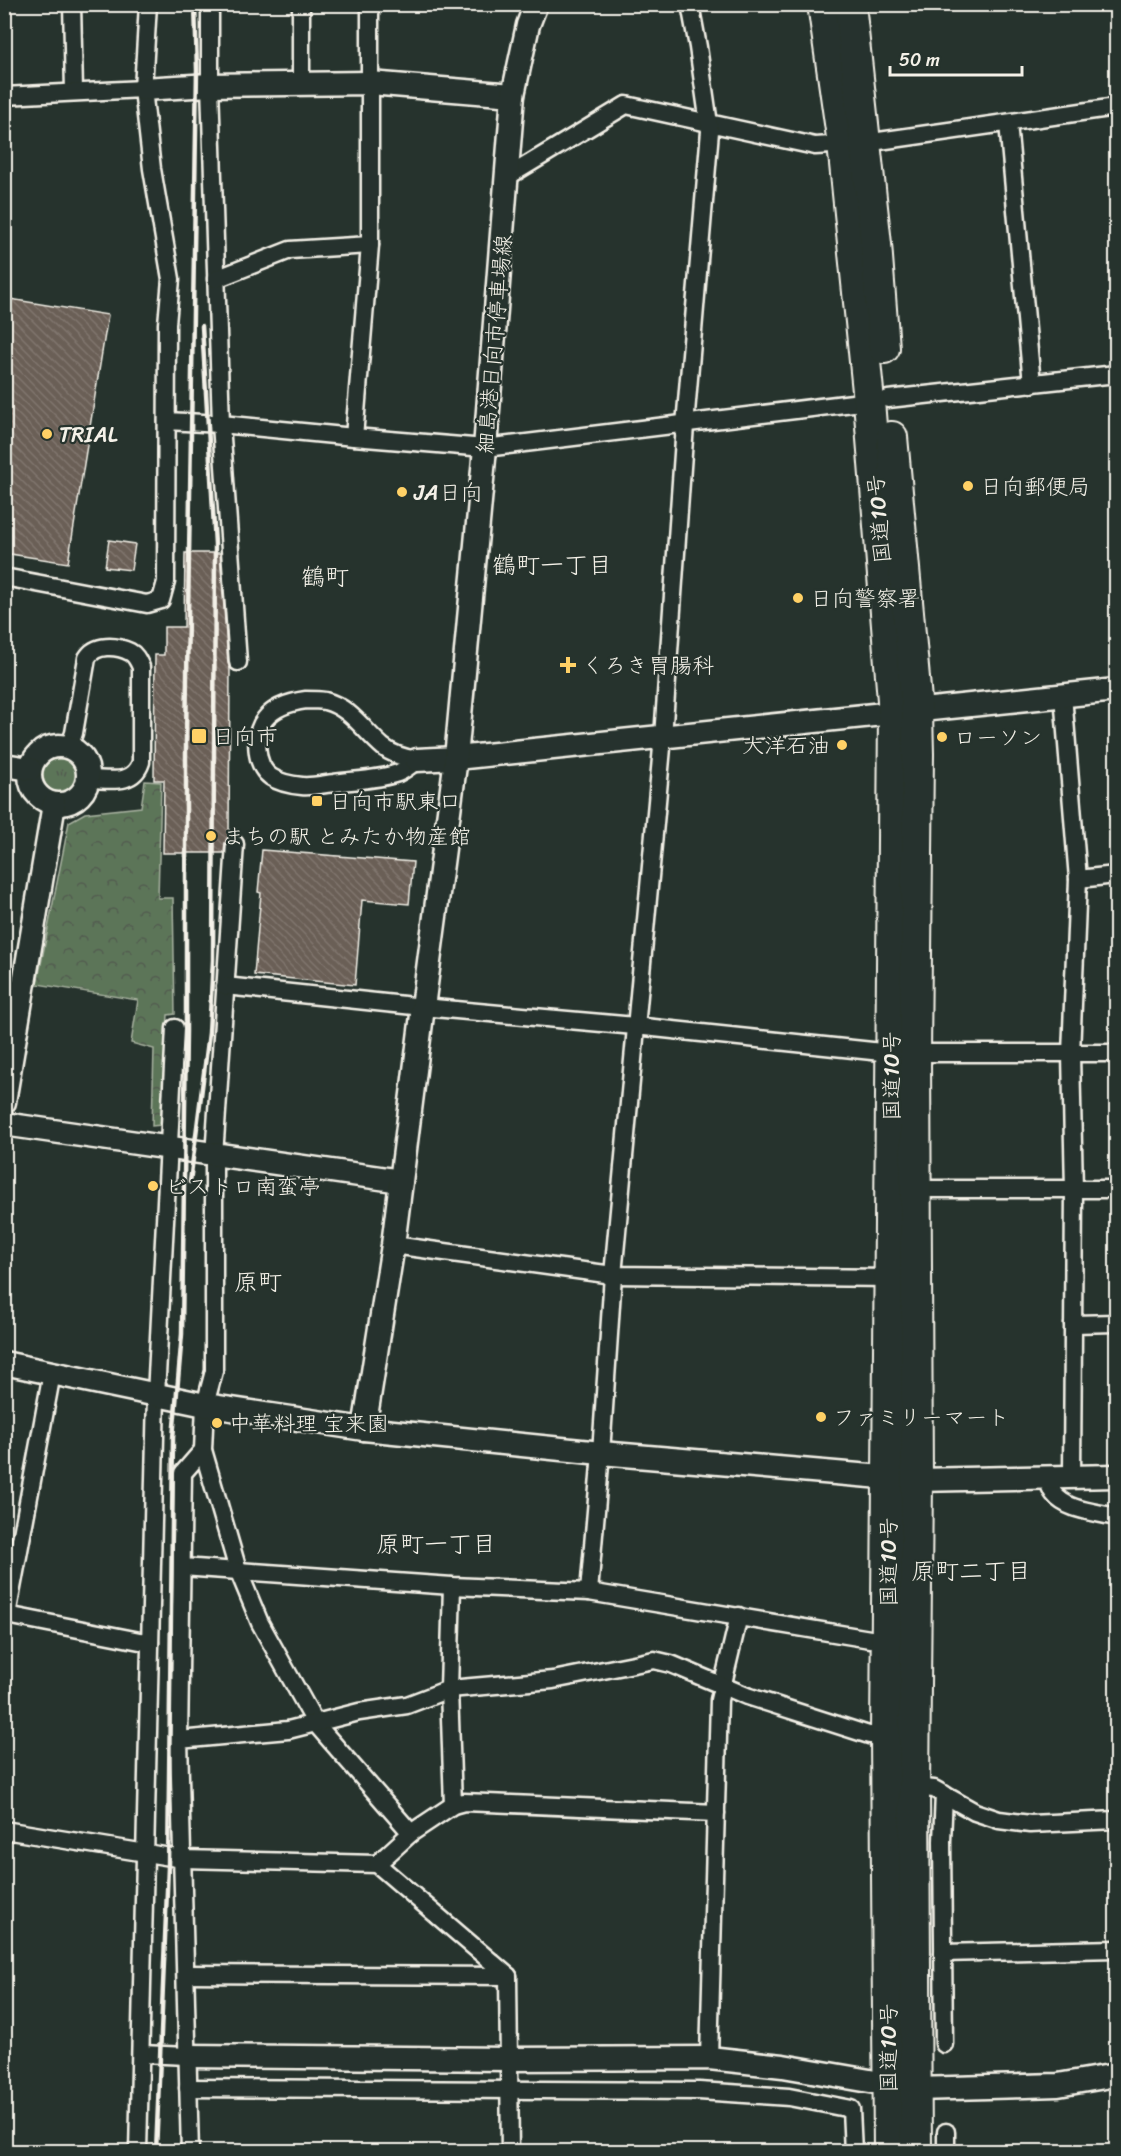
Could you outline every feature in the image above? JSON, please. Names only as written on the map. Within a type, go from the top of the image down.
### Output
[{"type":"highway","name":"国道10号","points":[[823,4],[854,143]]},
{"type":"highway","name":"国道10号","points":[[850,4],[854,143],[879,400],[905,712],[903,1053],[891,1278],[903,1479],[914,1787],[902,2087],[889,2151]]},
{"type":"highway","name":"国道10号","points":[[903,1053],[917,1189],[903,1479],[887,1640],[886,1735],[902,2087],[916,2151]]},
{"type":"street","points":[[72,4],[74,91]]},
{"type":"street","points":[[4,577],[147,604],[161,600],[166,582],[167,324],[171,279],[152,169],[143,89],[148,4]]},
{"type":"street","points":[[210,4],[210,86],[221,424],[238,662]]},
{"type":"street","points":[[301,4],[301,84]]},
{"type":"street","points":[[354,437],[370,245],[370,4]]},
{"type":"street","name":"細島港日向市停車場線","points":[[364,1429],[393,1245],[456,758],[485,448],[513,94],[528,25],[536,4]]},
{"type":"street","points":[[589,1592],[602,1453],[613,1275],[663,737],[685,425],[710,131],[690,4]]},
{"type":"street","points":[[4,96],[74,91],[370,82],[513,94]]},
{"type":"street","points":[[507,177],[626,105],[815,146],[854,143],[1116,107]]},
{"type":"street","points":[[1008,123],[1032,384]]},
{"type":"street","points":[[216,279],[290,250],[370,245]]},
{"type":"street","points":[[167,421],[485,448],[1116,374]]},
{"type":"street","points":[[69,747],[74,733],[87,658],[91,650],[99,647],[129,651],[137,657],[141,667],[141,762],[138,771],[130,778],[89,779]]},
{"type":"street","points":[[417,760],[400,772],[383,777],[304,786],[285,784],[270,777],[262,767],[258,756],[259,732],[265,718],[290,702],[325,701],[353,717],[384,748],[400,758],[417,760],[456,758],[1116,690]]},
{"type":"street","points":[[1063,695],[1078,879],[1071,1054],[1074,1190],[1072,1476]]},
{"type":"street","points":[[61,746],[69,747],[78,752],[84,760],[89,779],[86,788],[73,801],[54,804],[38,795],[32,788],[30,769],[38,755],[45,750],[61,746]]},
{"type":"street","points":[[4,765],[30,769]]},
{"type":"street","points":[[4,1102],[12,1000],[54,804]]},
{"type":"street","points":[[235,844],[214,1156],[214,1371],[205,1405],[203,1450],[238,1570],[260,1623],[316,1724],[411,1833]]},
{"type":"street","points":[[1078,879],[1116,875]]},
{"type":"street","points":[[225,986],[903,1053],[1116,1053]]},
{"type":"street","points":[[138,2151],[156,1395],[175,1028]]},
{"type":"street","points":[[4,1124],[214,1156],[401,1181]]},
{"type":"street","points":[[917,1189],[1116,1189]]},
{"type":"street","points":[[393,1245],[613,1275],[891,1278]]},
{"type":"street","points":[[1073,1324],[1116,1323]]},
{"type":"street","points":[[4,1363],[205,1405],[364,1429],[602,1453],[903,1479],[1116,1476]]},
{"type":"street","points":[[52,1373],[6,1615],[150,1643]]},
{"type":"street","points":[[190,2151],[179,1740],[183,1473],[203,1450]]},
{"type":"street","points":[[1047,1476],[1052,1493],[1059,1500],[1075,1507],[1116,1516]]},
{"type":"street","points":[[182,1567],[452,1586],[589,1592],[887,1640]]},
{"type":"street","points":[[452,1586],[450,1689],[453,1805]]},
{"type":"street","points":[[709,2058],[719,1700],[739,1616]]},
{"type":"street","points":[[179,1740],[288,1730],[359,1712],[406,1705],[450,1689],[553,1680],[654,1660],[747,1696],[868,1734],[886,1735]]},
{"type":"street","points":[[914,1787],[934,1789],[975,1812],[999,1820],[1030,1824],[1116,1820]]},
{"type":"street","points":[[944,1794],[942,1841],[944,2043]]},
{"type":"street","points":[[377,1864],[411,1833],[453,1805],[464,1802],[716,1813]]},
{"type":"street","points":[[4,1830],[183,1859],[377,1864],[508,1976],[510,2151]]},
{"type":"street","points":[[943,1953],[1116,1949]]},
{"type":"street","points":[[186,1974],[508,1976]]},
{"type":"street","points":[[141,2054],[509,2059],[709,2058],[783,2066],[902,2087],[1058,2085],[1116,2075]]},
{"type":"street","points":[[188,2088],[699,2091],[789,2097],[851,2109],[853,2151]]},
{"type":"street","points":[[946,2132],[946,2151]]},
{"type":"green space","points":[[60,758],[72,763],[77,775],[72,787],[60,792],[48,787],[43,775],[48,763]]},
{"type":"green space","points":[[145,781],[161,782],[158,898],[173,898],[175,1014],[168,1015],[161,1125],[152,1126],[154,1049],[131,1043],[138,1000],[37,984],[69,822],[85,813],[141,807]]},
{"type":"building","name":"TRIAL","points":[[4,298],[108,315],[68,563],[4,553]]},
{"type":"building","points":[[109,540],[135,544],[131,570],[105,567]]},
{"type":"building","points":[[185,553],[220,553],[230,669],[229,836],[225,843],[224,853],[163,853],[164,780],[154,780],[155,655],[164,655],[164,627],[184,627]]},
{"type":"building","points":[[262,850],[413,862],[409,904],[362,900],[355,985],[254,975]]},
{"type":"railway","points":[[156,2152],[168,1867],[173,1438],[182,1334],[186,1031],[186,737],[197,70],[195,4]]},
{"type":"railway","points":[[190,1182],[209,1033],[213,960],[215,544],[202,326]]},
{"type":"place","name":"TRIAL","points":[[47,434]]},
{"type":"place","name":"日向郵便局","points":[[968,486]]},
{"type":"place","name":"JA日向","points":[[402,492]]},
{"type":"place","name":"日向警察署","points":[[798,598]]},
{"type":"place","name":"くろき胃腸科","points":[[568,665]]},
{"type":"place","name":"日向市","points":[[199,736]]},
{"type":"place","name":"ローソン","points":[[942,737]]},
{"type":"place","name":"大洋石油","points":[[842,745]]},
{"type":"place","name":"日向市駅東口","points":[[317,801]]},
{"type":"place","name":"まちの駅 とみたか物産館","points":[[211,836]]},
{"type":"place","name":"ビストロ南蛮亭","points":[[153,1186]]},
{"type":"place","name":"ファミリーマート","points":[[821,1417]]},
{"type":"place","name":"中華料理 宝来園","points":[[217,1423]]},
{"type":"district","name":"鶴町一丁目","points":[[552,565]]},
{"type":"district","name":"鶴町","points":[[325,577]]},
{"type":"district","name":"原町","points":[[258,1282]]},
{"type":"district","name":"原町一丁目","points":[[436,1544]]},
{"type":"district","name":"原町二丁目","points":[[971,1571]]}]
